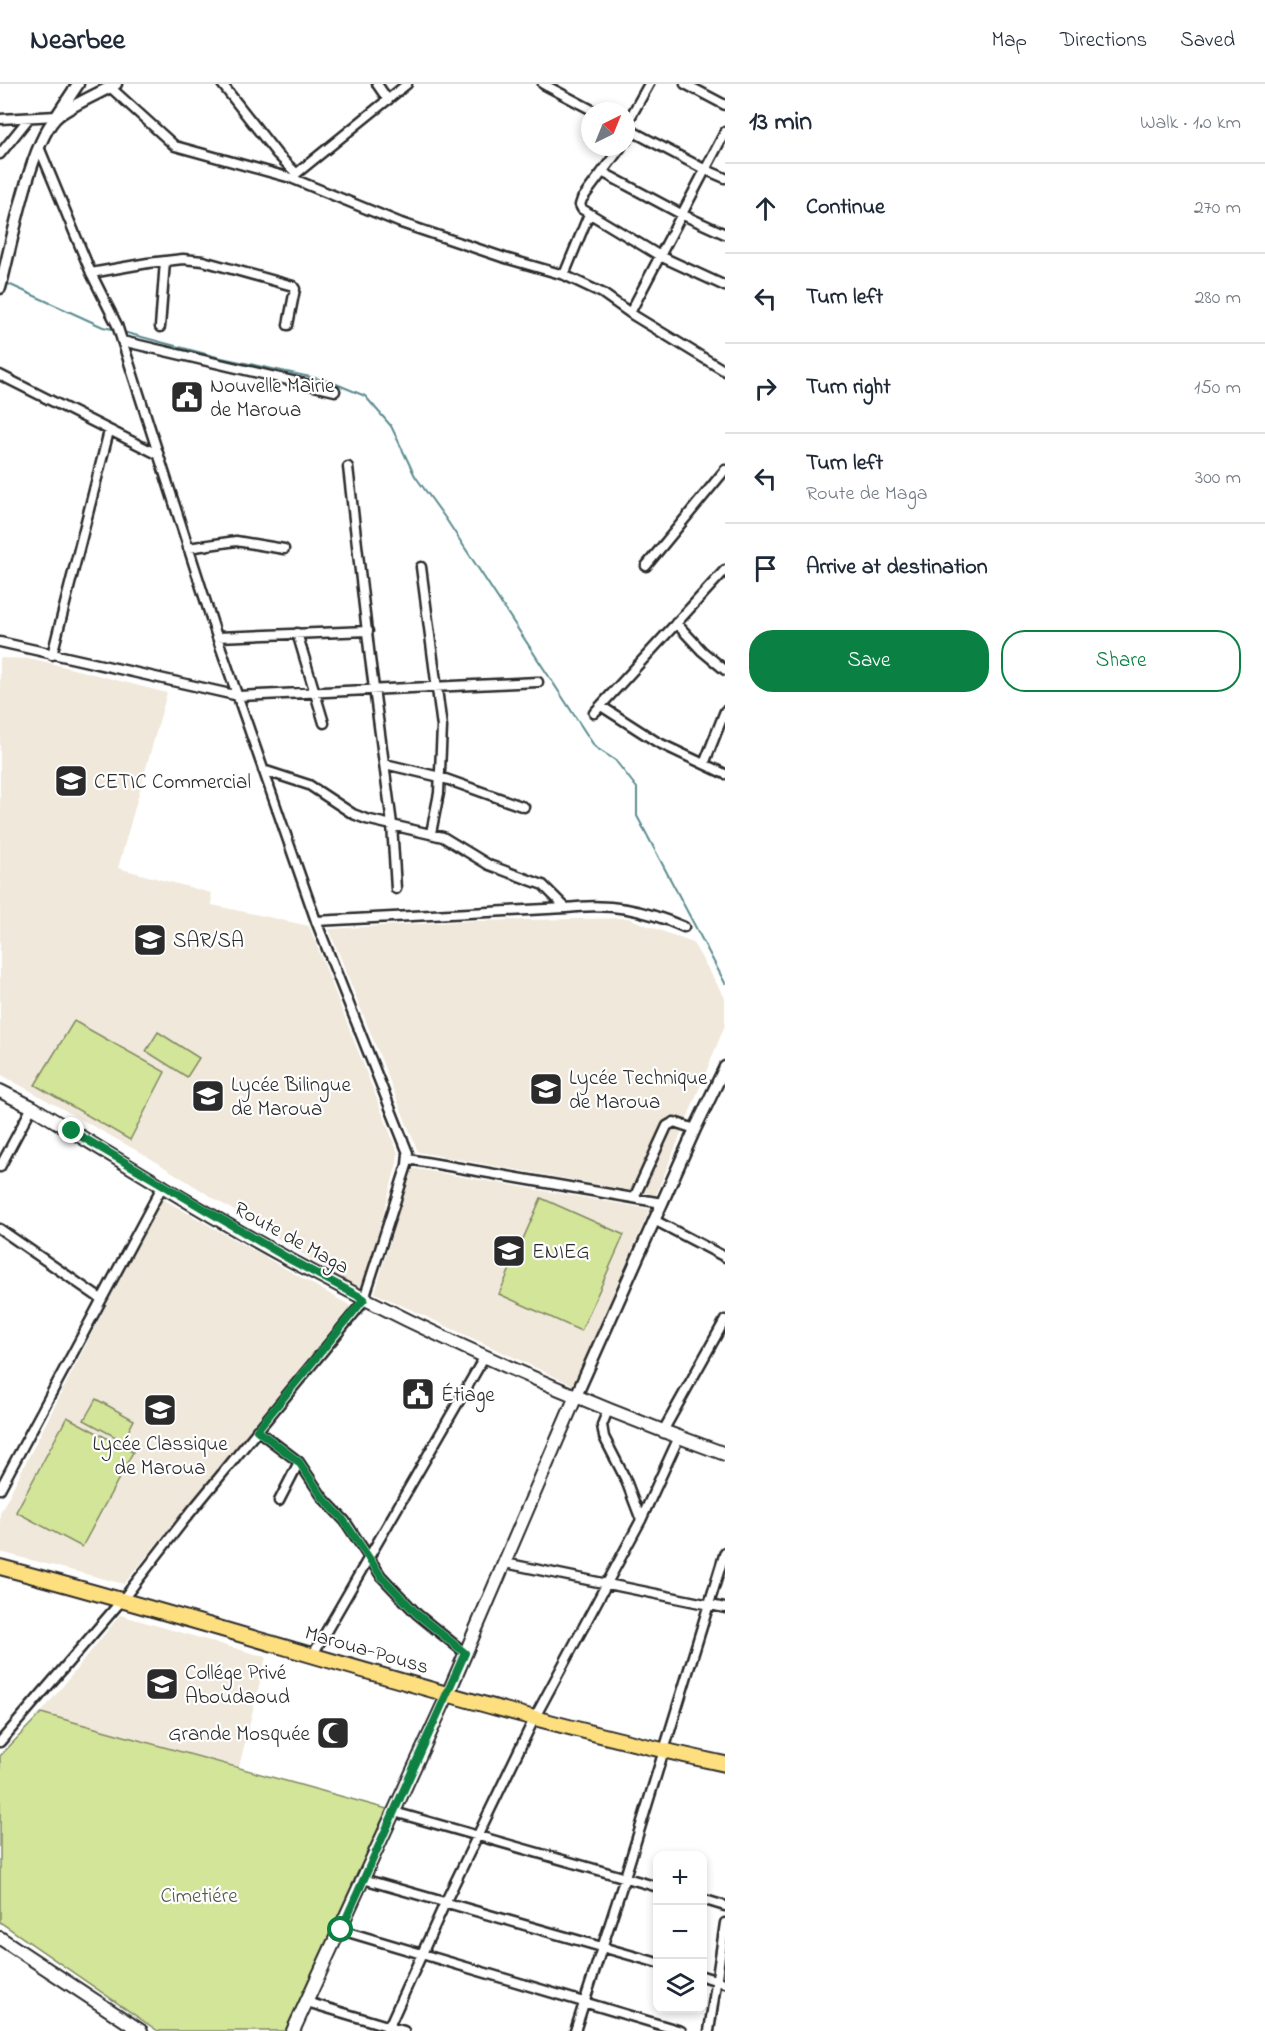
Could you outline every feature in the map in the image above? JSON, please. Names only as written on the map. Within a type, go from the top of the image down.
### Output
[{"type":"main road","name":"Route de Maga","points":[[0,1091],[32,1107],[291,1260],[364,1299],[608,1410],[725,1454]]},
{"type":"main road","points":[[294,2031],[448,1694],[576,1396]]},
{"type":"main road","name":"Maroua-Pouss","points":[[0,1567],[123,1599],[448,1694],[662,1750],[725,1764]]},
{"type":"main road","points":[[0,1938],[141,2031]]},
{"type":"street","points":[[0,288],[29,174],[39,147],[78,84]]},
{"type":"street","points":[[222,84],[294,176]]},
{"type":"street","points":[[377,84],[388,100]]},
{"type":"street","points":[[294,176],[407,84]]},
{"type":"street","points":[[544,84],[581,104]]},
{"type":"street","points":[[635,113],[649,84]]},
{"type":"street","points":[[685,84],[725,105]]},
{"type":"street","points":[[0,119],[57,116],[113,86],[175,146],[294,176],[401,223],[564,275],[602,293],[630,313],[725,371]]},
{"type":"street","points":[[0,154],[29,118]]},
{"type":"street","points":[[635,132],[725,178]]},
{"type":"street","points":[[630,313],[725,132]]},
{"type":"street","points":[[0,1742],[123,1599],[364,1299],[408,1159],[316,921],[263,770],[217,638],[117,325],[91,273],[39,147]]},
{"type":"street","points":[[614,156],[582,199],[580,205],[582,209],[660,255],[725,286]]},
{"type":"street","points":[[602,172],[681,214],[725,234]]},
{"type":"street","points":[[564,275],[589,214]]},
{"type":"street","points":[[91,273],[165,261],[203,261],[289,284],[295,289],[288,324]]},
{"type":"street","points":[[160,327],[165,261]]},
{"type":"street","points":[[121,339],[335,391]]},
{"type":"street","points":[[0,375],[157,454]]},
{"type":"street","points":[[52,655],[110,431]]},
{"type":"street","points":[[348,467],[392,824],[396,889]]},
{"type":"street","points":[[646,566],[725,470]]},
{"type":"street","points":[[188,548],[236,541],[284,549]]},
{"type":"street","points":[[421,567],[442,727],[440,777],[431,833]]},
{"type":"street","points":[[725,570],[597,710],[725,774]]},
{"type":"street","points":[[676,623],[702,651],[725,670]]},
{"type":"street","points":[[217,638],[368,630]]},
{"type":"street","points":[[297,633],[324,723]]},
{"type":"street","points":[[0,642],[239,696],[538,682]]},
{"type":"street","points":[[704,764],[725,711]]},
{"type":"street","points":[[385,764],[440,777],[524,807]]},
{"type":"street","points":[[263,770],[313,787],[360,816],[431,833],[454,843],[500,870],[543,885],[566,908]]},
{"type":"street","points":[[316,921],[593,905],[637,910],[684,927]]},
{"type":"street","points":[[576,1396],[725,1067]]},
{"type":"street","points":[[0,1167],[32,1107]]},
{"type":"street","points":[[634,1198],[667,1126],[674,1122],[695,1129]]},
{"type":"street","points":[[408,1159],[662,1203]]},
{"type":"street","points":[[0,1489],[163,1185]]},
{"type":"street","points":[[654,1220],[725,1257]]},
{"type":"street","points":[[0,1229],[101,1299]]},
{"type":"street","points":[[663,1431],[725,1320]]},
{"type":"street","points":[[312,1656],[485,1356]]},
{"type":"street","points":[[608,1410],[602,1425],[604,1437],[625,1478],[641,1520]]},
{"type":"street","points":[[257,1430],[299,1462],[323,1498],[342,1518],[381,1576],[414,1611],[465,1653]]},
{"type":"street","points":[[388,2029],[445,1903],[535,1717],[641,1520],[679,1437]]},
{"type":"street","points":[[279,1501],[299,1462]]},
{"type":"street","points":[[575,2031],[625,1878],[662,1750],[710,1606],[725,1552]]},
{"type":"street","points":[[505,1563],[725,1608]]},
{"type":"street","points":[[394,1812],[653,1886]]},
{"type":"street","points":[[363,1879],[653,1962]]},
{"type":"street","points":[[707,1901],[725,1906]]},
{"type":"street","points":[[709,2031],[721,1982],[725,1923]]},
{"type":"street","points":[[341,1930],[681,2031]]},
{"type":"street","points":[[307,2002],[388,2029],[404,2031]]},
{"type":"shaded area","points":[[0,658],[34,659],[167,693],[118,868],[211,893],[212,905],[309,926],[398,1153],[363,1289],[348,1283],[150,1158],[0,1074]]},
{"type":"shaded area","name":"Lycée Technique de Maroua","points":[[628,918],[693,943],[725,998],[725,1025],[656,1195],[418,1152],[329,929],[470,921]]},
{"type":"shaded area","name":"ENIEG","points":[[411,1168],[650,1209],[573,1385],[375,1293]]},
{"type":"shaded area","name":"Lycée Classique de Maroua","points":[[161,1198],[351,1306],[124,1584],[0,1552],[0,1513]]},
{"type":"shaded area","name":"Collége Privé Aboudaoud","points":[[120,1615],[266,1657],[239,1767],[41,1713]]},
{"type":"green space","points":[[74,1021],[165,1072],[130,1140],[35,1085]]},
{"type":"green space","points":[[158,1032],[199,1058],[187,1077],[146,1051]]},
{"type":"green space","points":[[541,1198],[624,1235],[581,1331],[499,1294]]},
{"type":"green space","points":[[96,1399],[134,1420],[123,1441],[84,1420]]},
{"type":"green space","points":[[67,1417],[133,1452],[82,1547],[16,1512]]},
{"type":"green space","name":"Cimetiére","points":[[41,1713],[387,1809],[285,2031],[158,2031],[0,1922],[0,1756]]},
{"type":"waterway","points":[[4,282],[103,327],[117,330]]},
{"type":"waterway","points":[[123,332],[217,357],[329,381],[365,396],[391,426],[415,476],[446,519],[595,747],[615,760],[637,788],[637,816],[725,983]]},
{"type":"place","name":"Nouvelle Mairie de Maroua","points":[[187,397]]},
{"type":"place","name":"CETIC Commercial","points":[[71,781]]},
{"type":"place","name":"SAR/SA","points":[[150,940]]},
{"type":"place","name":"Lycée Technique de Maroua","points":[[546,1089]]},
{"type":"place","name":"Lycée Bilingue de Maroua","points":[[208,1096]]},
{"type":"place","name":"ENIEG","points":[[509,1251]]},
{"type":"place","name":"Étiage","points":[[418,1394]]},
{"type":"place","name":"Lycée Classique de Maroua","points":[[160,1410]]},
{"type":"place","name":"Collége Privé Aboudaoud","points":[[162,1684]]},
{"type":"place","name":"Grande Mosquée","points":[[333,1733]]},
{"type":"route","points":[[72,1131],[291,1260],[364,1299],[257,1430],[301,1464],[323,1498],[342,1518],[381,1576],[417,1614],[465,1653],[341,1930]]}]
